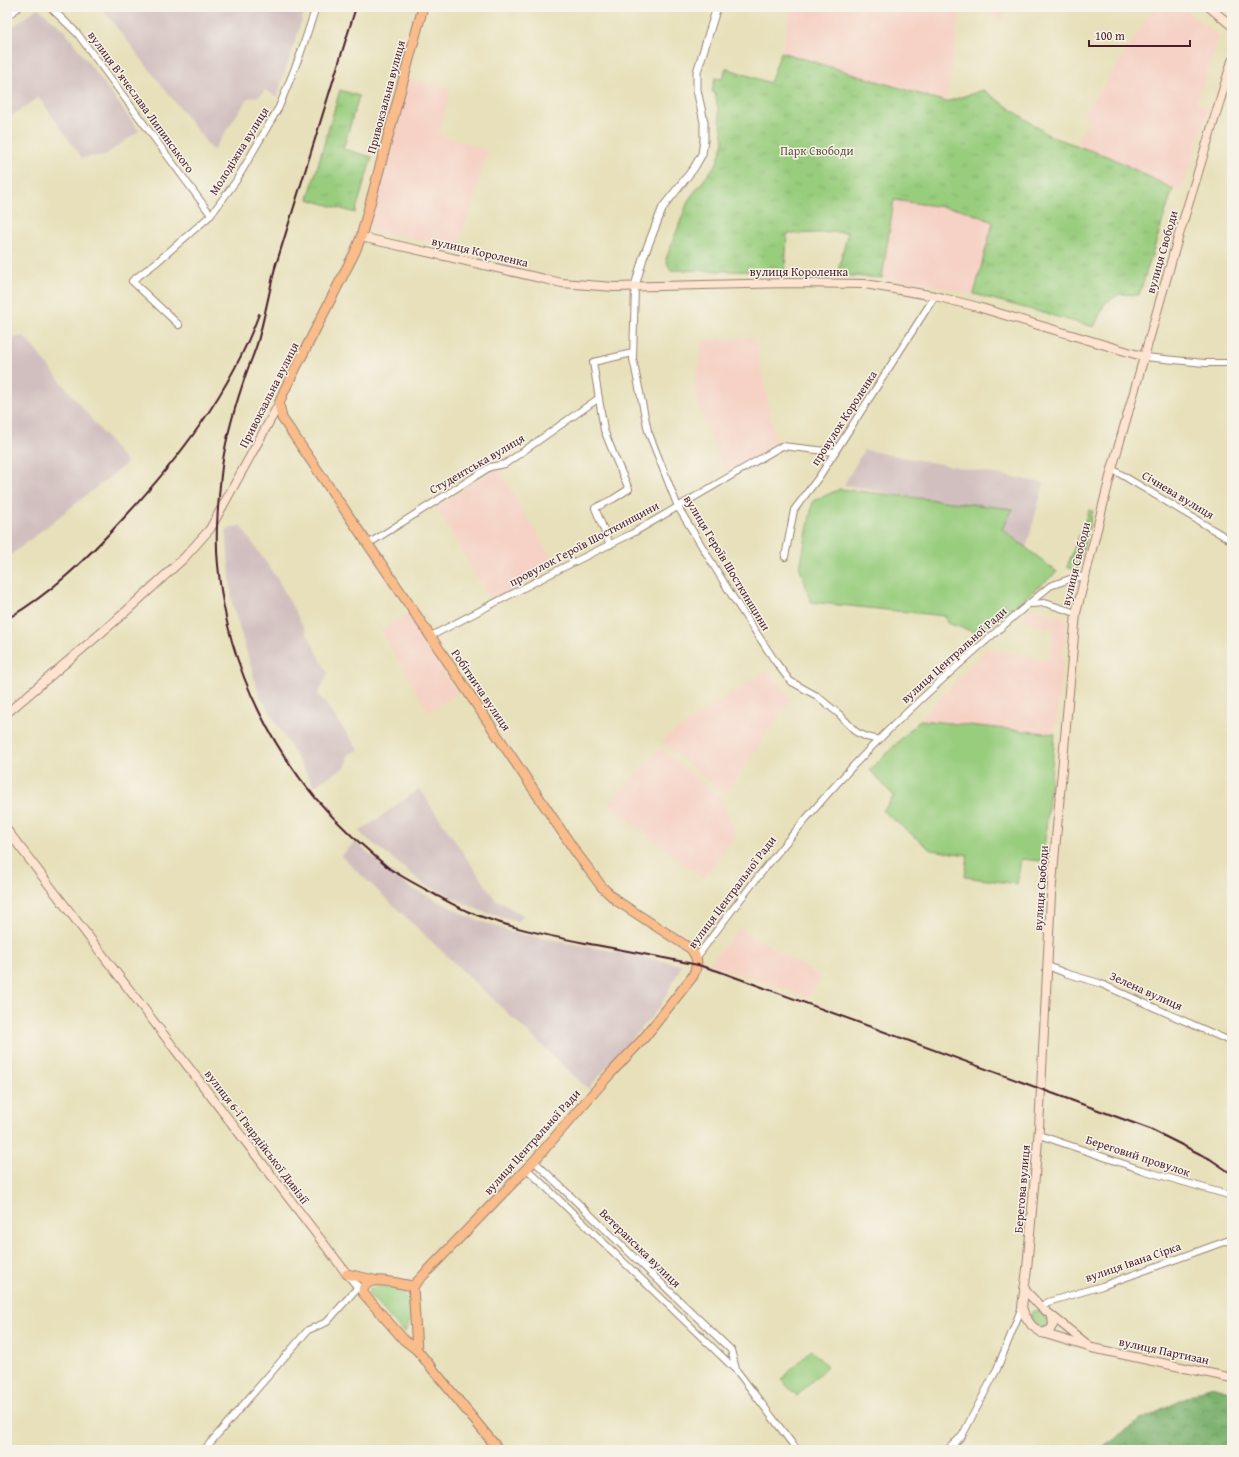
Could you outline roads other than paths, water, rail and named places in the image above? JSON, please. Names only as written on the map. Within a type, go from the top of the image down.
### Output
[{"type":"main road","name":"Привокзальна вулиця","points":[[7,712],[122,615],[184,558],[210,529],[279,404],[284,390],[355,252],[361,237],[422,7]]},
{"type":"main road","points":[[1209,7],[1232,26]]},
{"type":"main road","name":"вулиця Свободи","points":[[1040,1091],[1051,895],[1076,613],[1112,469],[1178,238],[1232,61]]},
{"type":"main road","name":"вулиця Короленка","points":[[361,237],[562,282],[614,287],[809,282],[865,284],[935,296],[978,307],[1145,357]]},
{"type":"main road","name":"Робітнича вулиця","points":[[279,404],[282,418],[431,636],[575,851],[602,887],[617,901],[686,946],[697,957]]},
{"type":"main road","name":"вулиця 6-ї Гвардійської Дивізії","points":[[7,830],[346,1274]]},
{"type":"main road","name":"вулиця Центральної Ради","points":[[412,1286],[534,1161],[610,1074],[644,1038],[693,976],[698,965],[697,957]]},
{"type":"main road","name":"Берегова вулиця","points":[[1022,1307],[1039,1134],[1040,1091]]},
{"type":"main road","points":[[346,1274],[412,1286],[417,1350]]},
{"type":"main road","points":[[361,1290],[366,1283],[375,1280]]},
{"type":"main road","points":[[1024,1289],[1041,1307],[1092,1348]]},
{"type":"main road","name":"вулиця 6-ї Гвардійської Дивізії","points":[[361,1290],[401,1337],[417,1350],[499,1450]]},
{"type":"main road","points":[[1041,1307],[1033,1304],[1022,1307],[1025,1316],[1032,1326],[1042,1333],[1050,1330],[1054,1324],[1052,1316]]},
{"type":"main road","points":[[401,1337],[407,1336],[415,1325]]},
{"type":"main road","name":"вулиця Партизан","points":[[1042,1333],[1092,1348],[1232,1378]]},
{"type":"street","points":[[7,16],[19,7]]},
{"type":"street","name":"вулиця В'ячеслава Липинського","points":[[50,7],[77,33],[211,215]]},
{"type":"street","name":"Молодіжна вулиця","points":[[179,325],[132,281],[157,262],[211,215],[243,170],[279,107],[300,55],[316,7]]},
{"type":"street","name":"вулиця Героїв Шосткинщини","points":[[717,7],[698,72],[697,90],[704,122],[702,154],[694,168],[663,207],[642,258],[635,286],[633,358],[648,431],[678,506],[734,599],[790,681],[818,696],[839,714],[856,732],[867,738],[880,740]]},
{"type":"street","name":"провулок Короленка","points":[[786,557],[794,510],[835,452],[935,296]]},
{"type":"street","points":[[610,545],[595,508],[629,489],[604,430],[597,399],[593,362],[633,353]]},
{"type":"street","name":"вулиця Короленка","points":[[1145,357],[1204,363],[1232,363]]},
{"type":"street","name":"Студентська вулиця","points":[[368,544],[490,467],[505,464],[597,399]]},
{"type":"street","name":"провулок Героїв Шосткинщини","points":[[431,636],[634,533],[782,446],[835,452]]},
{"type":"street","name":"Січнева вулиця","points":[[1112,469],[1232,541]]},
{"type":"street","name":"вулиця Центральної Ради","points":[[697,957],[740,899],[784,844],[854,766],[880,740],[950,673],[1050,586],[1070,579],[1085,576]]},
{"type":"street","points":[[1030,604],[1045,603],[1076,613]]},
{"type":"street","name":"Зелена вулиця","points":[[1048,966],[1065,973],[1099,982],[1232,1042]]},
{"type":"street","name":"Береговий провулок","points":[[1039,1134],[1142,1170],[1232,1196]]},
{"type":"street","name":"Ветеранська вулиця","points":[[534,1161],[731,1350],[737,1370]]},
{"type":"street","name":"Ветеранська вулиця","points":[[526,1168],[737,1370]]},
{"type":"street","name":"вулиця Івана Сірка","points":[[1041,1307],[1048,1302],[1102,1286],[1232,1239]]},
{"type":"street","name":"вулиця 6-ї Гвардійської Дивізії","points":[[346,1274],[361,1290]]},
{"type":"street","points":[[204,1450],[308,1330],[327,1322],[361,1290]]},
{"type":"street","name":"Берегова вулиця","points":[[948,1450],[962,1436],[997,1369],[1022,1307]]},
{"type":"street","points":[[737,1370],[797,1450]]},
{"type":"railway","points":[[275,268],[356,7]]},
{"type":"railway","points":[[276,263],[255,352],[236,406],[224,452],[217,520],[218,565],[223,604],[232,641],[244,678],[260,713],[279,747],[300,779],[325,809],[352,836],[390,869],[469,912],[541,934],[655,956],[698,965],[718,971],[1150,1129],[1210,1159],[1232,1174]]},
{"type":"railway","points":[[7,619],[39,598],[81,562],[121,521],[163,474],[182,450],[218,398],[247,343],[259,314]]},
{"type":"park label","name":"Парк Свободи","points":[[817,151]]}]
